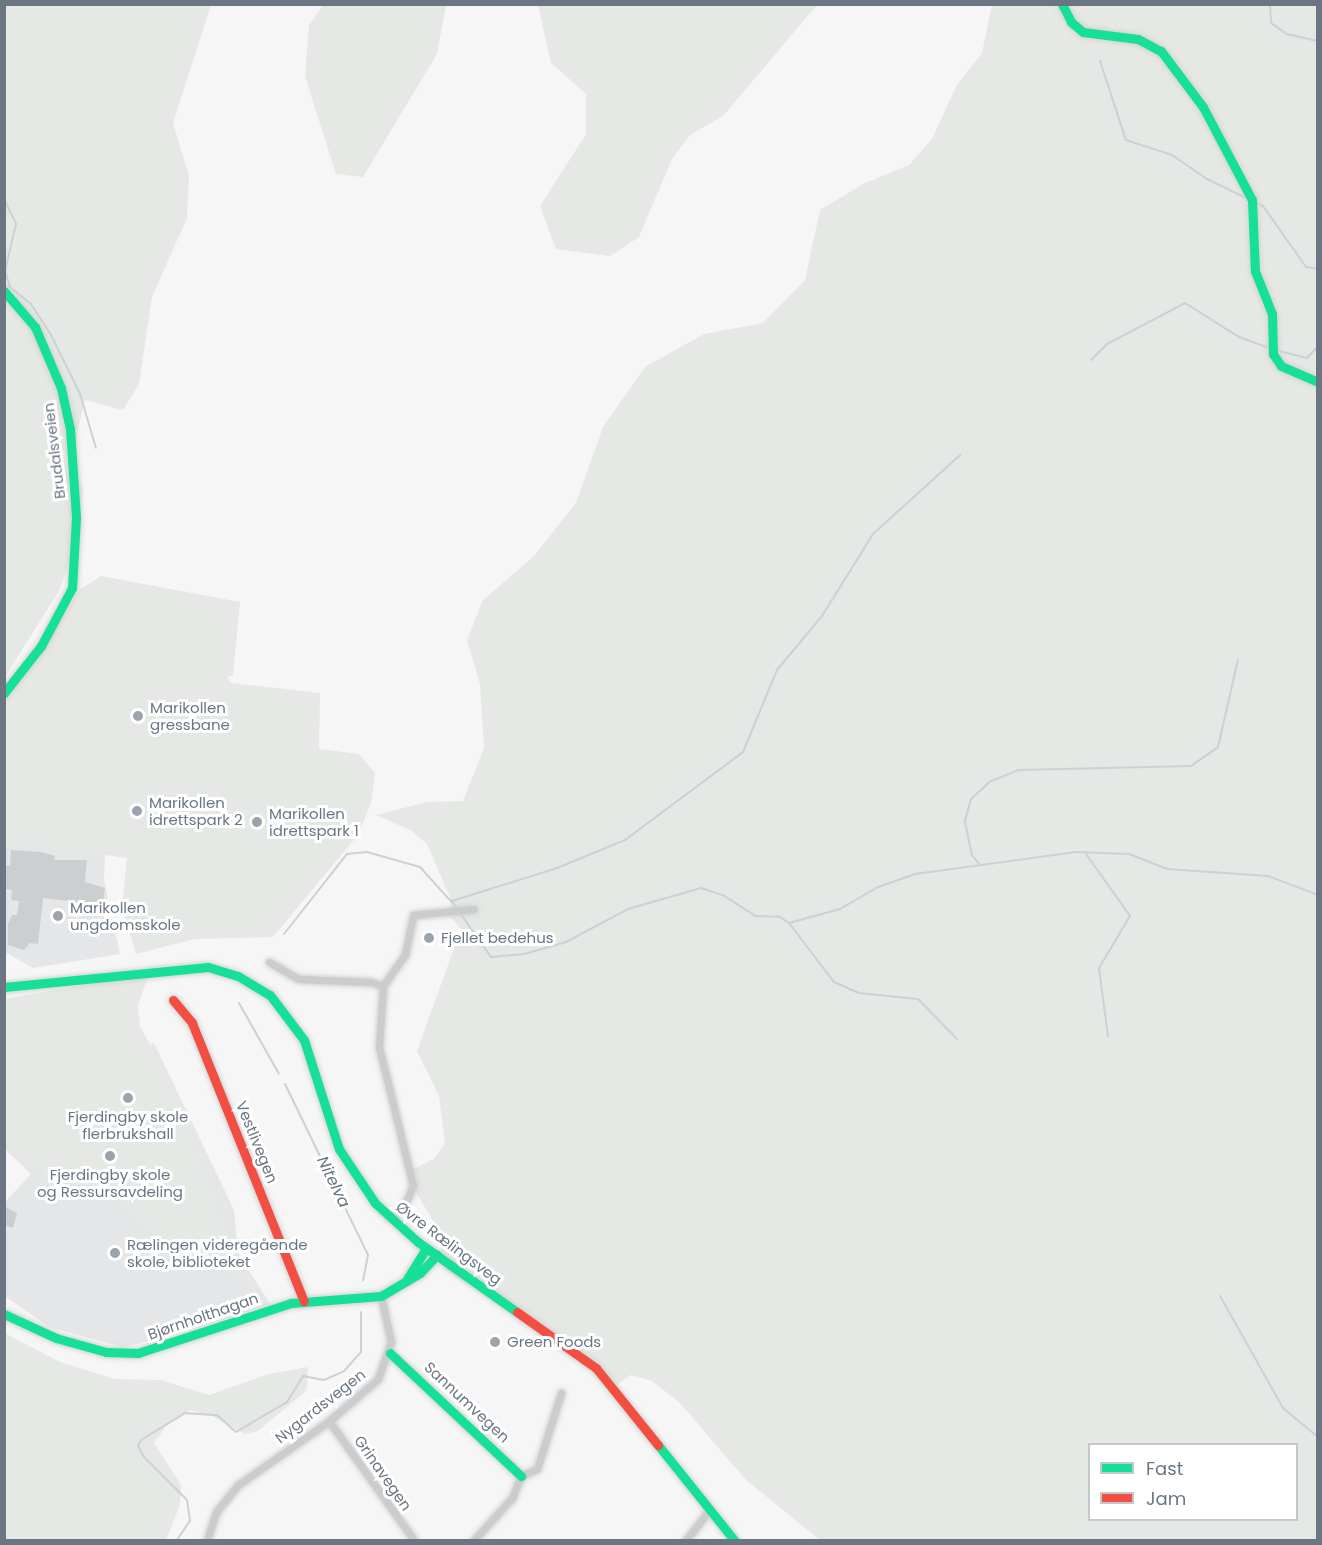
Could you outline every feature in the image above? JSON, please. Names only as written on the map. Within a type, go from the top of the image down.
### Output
[{"type":"street","points":[[1062,4],[1071,22],[1083,32],[1138,39],[1161,51],[1203,107],[1252,200],[1256,271],[1272,314],[1273,354],[1281,366],[1317,382]]},
{"type":"street","name":"Brudalsveien","points":[[4,291],[35,327],[61,388],[76,509],[72,588],[41,646],[4,693]]},
{"type":"street","points":[[390,1219],[406,1202],[413,1185],[379,1047],[382,986],[405,954],[413,915],[474,909]]},
{"type":"street","points":[[269,962],[298,979],[371,982],[382,986]]},
{"type":"street","name":"Øvre Rælingsveg","points":[[4,987],[183,967],[218,969],[254,984],[283,1008],[299,1031],[339,1149],[360,1185],[390,1219],[426,1248],[596,1368],[708,1512],[734,1540]]},
{"type":"street","name":"Vestlivegen","points":[[173,1000],[192,1023],[304,1300]]},
{"type":"street","points":[[406,1281],[426,1248]]},
{"type":"street","points":[[390,1353],[381,1296],[406,1281],[437,1255]]},
{"type":"street","name":"Bjørnholthagan","points":[[4,1314],[43,1334],[127,1354],[163,1347],[304,1300],[381,1296]]},
{"type":"street","name":"Nygardsvegen","points":[[207,1540],[216,1512],[238,1485],[329,1421],[373,1386],[390,1353]]},
{"type":"street","name":"Sannumvegen","points":[[390,1353],[521,1476]]},
{"type":"street","points":[[474,1540],[512,1498],[521,1476],[538,1465],[561,1394]]},
{"type":"street","name":"Grinavegen","points":[[329,1421],[414,1540]]},
{"type":"street","points":[[686,1540],[708,1512]]},
{"type":"shaded area","points":[[538,4],[817,5],[723,116],[690,135],[672,159],[639,237],[610,256],[556,249],[540,206],[586,134],[586,94],[551,63]]},
{"type":"shaded area","points":[[5,5],[211,5],[173,123],[189,176],[187,218],[152,297],[139,384],[123,410],[85,400],[71,459],[83,490],[79,534],[59,591],[5,677]]},
{"type":"shaded area","points":[[323,5],[446,5],[437,54],[363,177],[336,174],[305,76],[309,25]]},
{"type":"shaded area","points":[[992,5],[1317,5],[1317,1540],[820,1540],[746,1480],[680,1403],[652,1381],[631,1375],[611,1389],[594,1369],[445,1270],[437,1228],[409,1180],[409,1171],[434,1159],[445,1143],[439,1096],[417,1051],[461,929],[449,915],[452,902],[427,844],[412,831],[376,815],[427,802],[463,801],[484,748],[480,684],[467,640],[483,600],[534,556],[576,503],[603,427],[645,367],[704,334],[763,323],[805,280],[820,210],[863,184],[909,165],[932,139],[957,85],[982,53]]},
{"type":"shaded area","points":[[101,576],[240,602],[233,676],[227,676],[231,683],[320,693],[319,749],[359,754],[375,773],[371,803],[358,835],[273,937],[195,939],[136,954],[122,906],[127,858],[5,842],[5,697],[45,648],[78,591]]},
{"type":"shaded area","name":"Marikollen ungdomsskole","points":[[5,842],[105,855],[104,880],[120,954],[33,968],[5,952]]},
{"type":"shaded area","name":"Fjerdingby skole og Ressursavdeling","points":[[149,974],[138,1005],[140,1027],[169,1076],[228,1244],[255,1283],[175,1253],[143,1221],[105,1193],[85,1184],[57,1181],[20,1161],[5,1145],[4,999]]},
{"type":"shaded area","points":[[154,1043],[234,1210],[238,1253],[270,1304],[179,1334],[123,1347],[49,1327],[5,1296],[5,1202],[31,1174],[5,1149],[5,1118],[22,1085]]},
{"type":"shaded area","points":[[4,1333],[60,1362],[115,1379],[161,1380],[209,1395],[269,1374],[308,1367],[307,1390],[258,1431],[245,1434],[212,1416],[190,1410],[166,1426],[154,1443],[181,1485],[180,1505],[166,1540],[5,1540]]},
{"type":"building","name":"Marikollen ungdomsskole","points":[[11,850],[41,852],[55,856],[54,860],[87,860],[85,882],[105,888],[103,905],[43,898],[38,944],[30,943],[24,950],[8,945],[8,924],[12,915],[17,915],[19,901],[11,900],[12,890],[4,889],[4,865],[10,866]]},
{"type":"building","points":[[4,1206],[17,1213],[13,1228],[4,1225]]},
{"type":"waterway","points":[[1270,4],[1271,23],[1287,34],[1318,41]]},
{"type":"waterway","points":[[1100,61],[1126,140],[1172,155],[1207,179],[1248,199]]},
{"type":"waterway","points":[[4,199],[16,224],[5,271],[10,287],[31,304],[51,335],[80,394],[96,448]]},
{"type":"waterway","points":[[1255,202],[1263,206],[1306,267],[1318,269]]},
{"type":"waterway","points":[[1091,360],[1107,344],[1185,303],[1239,337],[1269,348]]},
{"type":"waterway","points":[[1275,350],[1307,358],[1318,346]]},
{"type":"waterway","points":[[452,901],[557,868],[625,840],[743,752],[777,670],[822,616],[873,534],[960,455]]},
{"type":"waterway","points":[[979,864],[972,855],[965,821],[971,799],[989,782],[1019,770],[1191,766],[1218,747],[1238,660]]},
{"type":"waterway","points":[[284,934],[347,854],[367,852],[420,867],[457,908]]},
{"type":"waterway","points":[[460,913],[491,957],[524,954],[566,942],[628,909],[701,888],[723,895],[755,916],[780,917],[789,923],[840,909],[878,887],[915,874],[1076,852],[1129,854],[1167,869],[1268,876],[1318,895]]},
{"type":"waterway","points":[[1086,854],[1130,916],[1099,968],[1108,1036]]},
{"type":"waterway","points":[[789,923],[834,982],[859,993],[918,999],[957,1039]]},
{"type":"waterway","name":"Nitelva","points":[[239,1003],[279,1074]]},
{"type":"waterway","name":"Nitelva","points":[[285,1084],[368,1255],[363,1281]]},
{"type":"waterway","points":[[1220,1296],[1283,1408],[1318,1437]]},
{"type":"waterway","name":"Nitelva","points":[[177,1540],[190,1521],[187,1500],[144,1457],[138,1446],[141,1440],[185,1413],[217,1415],[236,1432],[287,1402],[303,1376],[324,1380],[344,1371],[361,1352],[361,1312]]},
{"type":"traffic: fast","points":[[1062,4],[1071,22],[1083,32],[1138,39],[1161,51],[1203,107],[1252,200],[1255,271],[1272,314],[1273,354],[1281,366],[1318,382]]},
{"type":"traffic: fast","points":[[4,291],[35,327],[61,388],[70,429],[76,517],[72,588],[41,646],[4,693]]},
{"type":"traffic: fast","points":[[4,987],[208,967],[238,976],[270,995],[304,1040],[339,1149],[375,1203],[418,1242],[517,1312]]},
{"type":"traffic: fast","points":[[407,1279],[426,1248]]},
{"type":"traffic: fast","points":[[4,1314],[56,1338],[106,1352],[138,1353],[291,1303],[381,1296],[420,1273],[437,1255]]},
{"type":"traffic: fast","points":[[390,1353],[521,1476]]},
{"type":"traffic: fast","points":[[658,1445],[734,1540]]},
{"type":"traffic: jam","points":[[173,1000],[192,1023],[304,1301]]},
{"type":"traffic: jam","points":[[517,1312],[596,1368],[658,1445]]},
{"type":"place","name":"Marikollen gressbane","points":[[138,716]]},
{"type":"place","name":"Marikollen idrettspark 2","points":[[137,811]]},
{"type":"place","name":"Marikollen idrettspark 1","points":[[257,822]]},
{"type":"place","name":"Marikollen ungdomsskole","points":[[58,916]]},
{"type":"place","name":"Fjellet bedehus","points":[[429,938]]},
{"type":"place","name":"Fjerdingby skole flerbrukshall","points":[[128,1098]]},
{"type":"place","name":"Fjerdingby skole og Ressursavdeling","points":[[110,1156]]},
{"type":"place","name":"Rælingen videregående skole, biblioteket","points":[[115,1253]]},
{"type":"place","name":"Green Foods","points":[[495,1342]]}]
